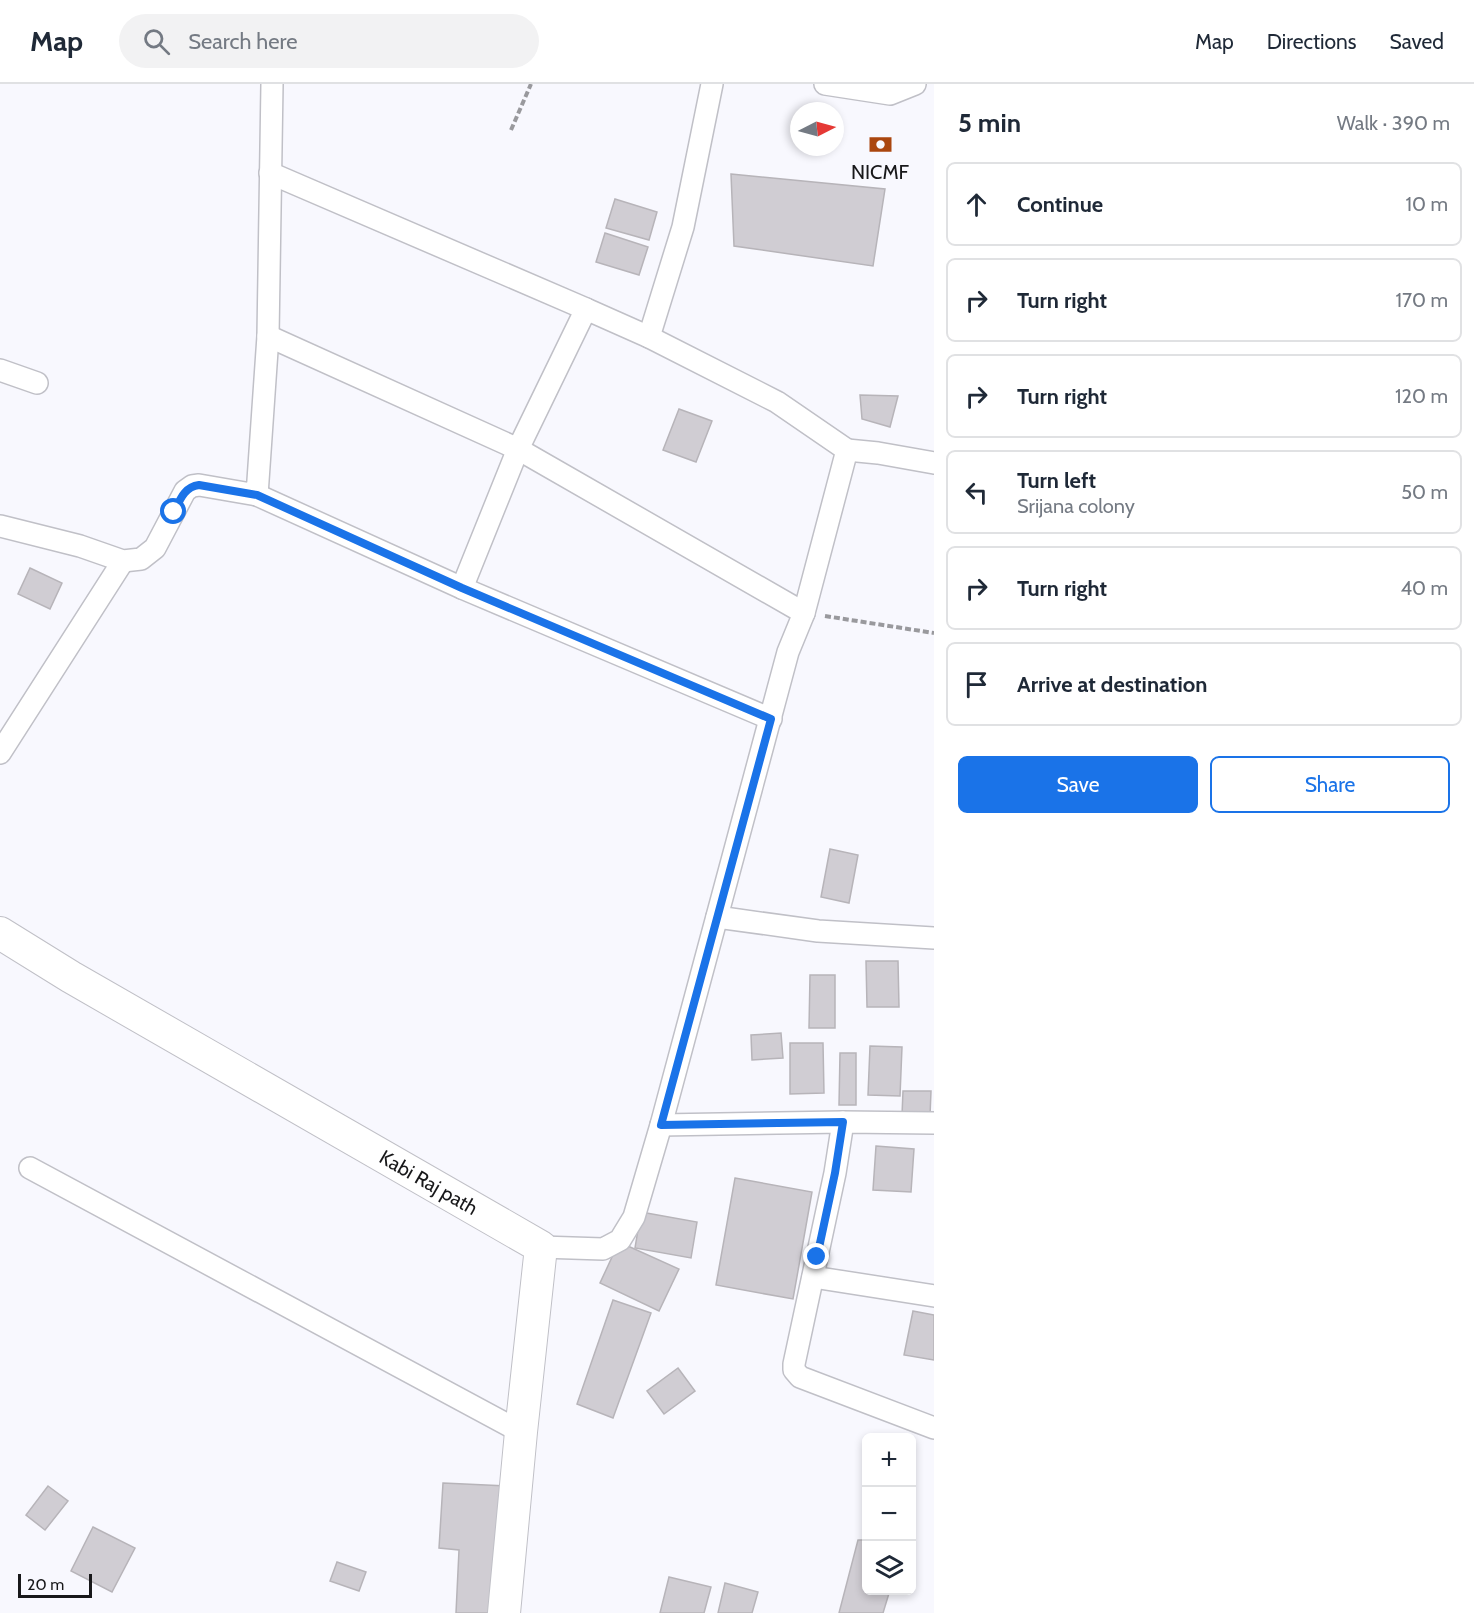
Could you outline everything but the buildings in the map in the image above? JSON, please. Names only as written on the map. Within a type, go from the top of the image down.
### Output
[{"type":"street","points":[[257,495],[268,336],[272,84]]},
{"type":"street","points":[[649,337],[683,227],[712,84]]},
{"type":"street","points":[[825,84],[890,94],[915,84]]},
{"type":"street","points":[[270,172],[649,337],[777,402],[847,450],[878,453],[934,464]]},
{"type":"street","points":[[462,588],[518,449],[586,309]]},
{"type":"street","points":[[268,336],[518,449],[804,613]]},
{"type":"street","points":[[0,370],[37,383]]},
{"type":"street","points":[[504,1613],[541,1247],[603,1249],[620,1240],[634,1217],[661,1125],[788,652],[804,613],[847,450]]},
{"type":"street","points":[[0,526],[80,546],[123,561],[141,559],[155,548],[185,491],[192,486],[199,485],[257,495],[462,588],[771,719]]},
{"type":"street","points":[[0,753],[123,561]]},
{"type":"street","points":[[717,917],[818,931],[934,938]]},
{"type":"street","name":"Kabi Raj path","points":[[0,933],[541,1247]]},
{"type":"street","points":[[843,1122],[835,1173],[794,1370],[800,1377],[934,1428]]},
{"type":"street","points":[[661,1125],[934,1123]]},
{"type":"street","points":[[30,1168],[521,1432]]},
{"type":"street","points":[[813,1278],[934,1296]]},
{"type":"path","points":[[511,130],[531,84]]},
{"type":"path","points":[[804,613],[934,633]]},
{"type":"place","name":"NICMF","points":[[880,144]]},
{"type":"route","points":[[174,512],[185,491],[192,486],[199,485],[257,495],[462,588],[771,719],[661,1125],[843,1122],[817,1257]]}]
